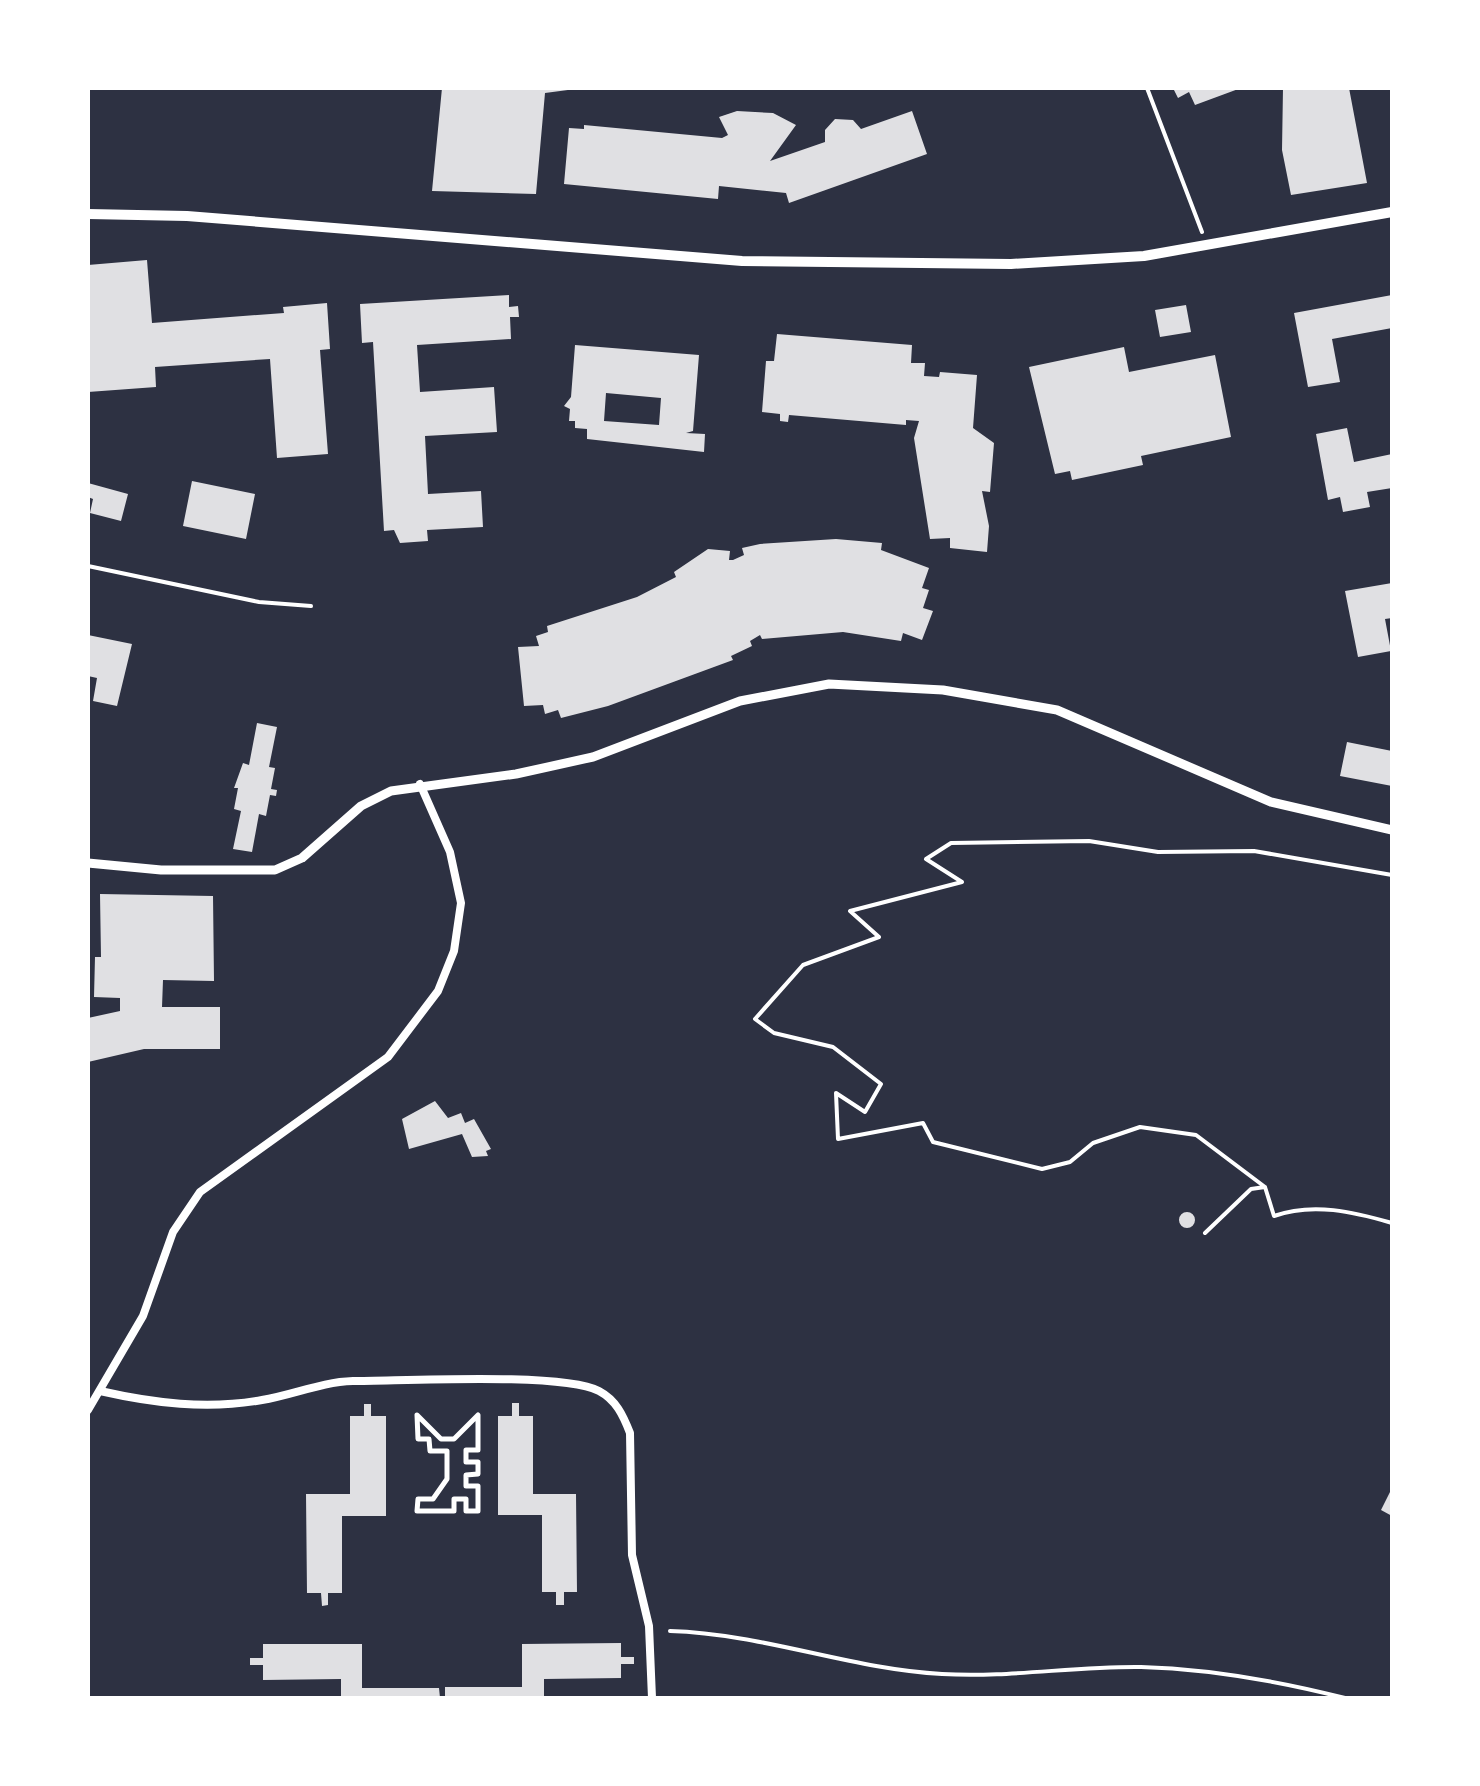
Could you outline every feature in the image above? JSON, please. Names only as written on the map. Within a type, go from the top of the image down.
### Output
[{"type":"main road","points":[[88,214],[187,216],[704,259],[1010,264],[1144,256],[1392,212]]},
{"type":"street","points":[[88,863],[178,870],[275,870],[302,858],[361,806],[391,791],[420,784],[516,774],[593,758],[772,692],[829,684],[886,685],[1058,710],[1112,730],[1247,793],[1306,812],[1392,830]]},
{"type":"street","points":[[88,1410],[143,1316],[173,1232],[200,1192],[388,1056],[415,1026],[438,990],[454,951],[460,903],[450,852],[420,784]]},
{"type":"street","points":[[100,1391],[187,1405],[261,1400],[327,1383],[353,1381],[564,1382],[604,1393],[623,1414],[630,1433],[632,1554],[649,1626],[652,1698]]},
{"type":"street","points":[[417,1414],[442,1439],[454,1439],[478,1415],[478,1450],[466,1450],[466,1462],[478,1462],[478,1474],[466,1474],[466,1486],[478,1486],[478,1510],[466,1511],[466,1499],[454,1499],[454,1511],[418,1511],[418,1499],[433,1499],[447,1479],[447,1450],[430,1451],[430,1438],[418,1439],[417,1414]]},
{"type":"lane","points":[[88,566],[243,599],[311,606]]},
{"type":"path","points":[[1147,88],[1202,234]]},
{"type":"path","points":[[1392,875],[1254,850],[1158,852],[1089,841],[952,843],[926,859],[962,882],[850,911],[880,937],[804,965],[755,1019],[774,1033],[833,1047],[882,1084],[866,1112],[836,1093],[838,1139],[923,1123],[933,1142],[1042,1170],[1070,1162],[1093,1143],[1140,1127],[1196,1135],[1265,1188],[1274,1216],[1296,1208],[1367,1214],[1392,1223]]},
{"type":"path","points":[[1205,1233],[1251,1189],[1265,1188]]},
{"type":"path","points":[[670,1631],[744,1636],[835,1658],[932,1674],[1140,1668],[1234,1674],[1345,1698]]},
{"type":"building","points":[[442,88],[583,88],[545,93],[536,194],[432,191]]},
{"type":"building","points":[[1173,88],[1241,88],[1195,105],[1189,92],[1178,98]]},
{"type":"building","points":[[1283,88],[1349,88],[1367,183],[1291,195],[1282,150]]},
{"type":"building","points":[[737,111],[773,113],[796,125],[770,161],[825,142],[825,130],[835,119],[853,120],[861,129],[912,111],[927,154],[789,203],[786,193],[719,186],[718,199],[564,184],[569,128],[584,129],[584,125],[722,138],[728,135],[719,117]]},
{"type":"building","points":[[147,260],[152,323],[284,313],[283,307],[327,303],[330,349],[320,350],[328,454],[277,458],[270,359],[155,367],[156,387],[88,392],[88,265]]},
{"type":"building","points":[[509,295],[509,307],[518,306],[519,317],[510,317],[511,339],[417,345],[420,392],[494,387],[497,432],[425,436],[428,494],[481,491],[483,527],[427,530],[428,541],[400,543],[394,530],[384,531],[373,342],[362,343],[360,304]]},
{"type":"building","points":[[1392,295],[1392,328],[1332,339],[1340,382],[1308,387],[1294,313]]},
{"type":"building","points":[[1186,305],[1191,332],[1160,337],[1155,310]]},
{"type":"building","points":[[777,334],[912,345],[911,363],[925,363],[924,376],[939,377],[940,372],[977,375],[973,428],[994,443],[990,492],[982,491],[989,526],[987,552],[950,548],[950,538],[930,539],[914,438],[919,421],[906,420],[906,425],[789,415],[788,422],[780,421],[780,414],[762,412],[766,361],[774,361]]},
{"type":"building","points":[[575,345],[699,355],[693,431],[686,433],[705,434],[704,452],[587,439],[587,429],[575,428],[575,421],[569,421],[570,409],[564,406],[571,397]],"holes":[[[606,393],[661,398],[659,425],[604,421]]]},
{"type":"building","points":[[1124,347],[1129,372],[1215,355],[1231,437],[1141,456],[1143,465],[1072,480],[1070,471],[1055,474],[1029,367]]},
{"type":"building","points":[[1347,428],[1354,462],[1392,454],[1392,488],[1367,492],[1370,507],[1343,512],[1340,497],[1328,500],[1316,434]]},
{"type":"building","points":[[192,481],[255,494],[246,539],[183,526]]},
{"type":"building","points":[[88,483],[128,494],[121,521],[90,513],[93,499],[88,497]]},
{"type":"building","points":[[836,539],[882,543],[881,550],[929,568],[922,588],[929,590],[923,608],[933,611],[922,640],[903,633],[901,641],[843,632],[762,639],[760,635],[750,641],[752,646],[731,656],[733,660],[608,706],[561,718],[558,710],[545,714],[543,705],[524,706],[518,647],[539,646],[536,636],[548,632],[547,626],[637,597],[676,577],[674,572],[708,549],[730,551],[729,560],[733,560],[744,555],[742,548],[760,544]]},
{"type":"building","points":[[1392,583],[1392,618],[1385,619],[1391,651],[1358,657],[1345,591]]},
{"type":"building","points":[[88,635],[132,644],[117,706],[93,701],[97,678],[88,676]]},
{"type":"building","points":[[257,723],[277,727],[269,767],[275,768],[271,789],[277,790],[276,796],[270,795],[266,816],[259,814],[252,852],[233,849],[241,811],[234,809],[238,788],[234,788],[243,763],[249,765]]},
{"type":"building","points":[[1347,742],[1392,751],[1392,786],[1340,776]]},
{"type":"building","points":[[100,894],[213,896],[214,981],[163,980],[162,1007],[220,1007],[220,1049],[144,1049],[88,1062],[88,1018],[120,1011],[120,998],[94,997],[95,957],[101,957]]},
{"type":"building","points":[[435,1101],[448,1118],[461,1113],[465,1123],[474,1119],[491,1149],[486,1151],[488,1156],[472,1157],[462,1134],[409,1149],[402,1119]]},
{"type":"building","points":[[1187,1212],[1195,1220],[1187,1228],[1179,1220]]},
{"type":"building","points":[[512,1403],[519,1403],[519,1416],[533,1416],[533,1494],[576,1494],[577,1592],[564,1592],[564,1605],[556,1605],[556,1592],[542,1592],[542,1515],[498,1515],[498,1416],[512,1416]]},
{"type":"building","points":[[364,1404],[371,1404],[371,1416],[386,1416],[386,1516],[342,1516],[342,1593],[328,1593],[328,1605],[322,1606],[321,1593],[307,1593],[306,1494],[350,1494],[350,1416],[364,1416]]},
{"type":"building","points":[[1392,1488],[1392,1516],[1381,1510]]},
{"type":"building","points":[[621,1643],[621,1657],[634,1657],[634,1664],[621,1664],[621,1678],[544,1679],[544,1698],[445,1698],[445,1687],[522,1687],[522,1644]]},
{"type":"building","points":[[263,1644],[362,1644],[362,1688],[439,1688],[440,1698],[341,1698],[341,1679],[263,1680],[263,1665],[250,1665],[250,1658],[263,1658]]}]
